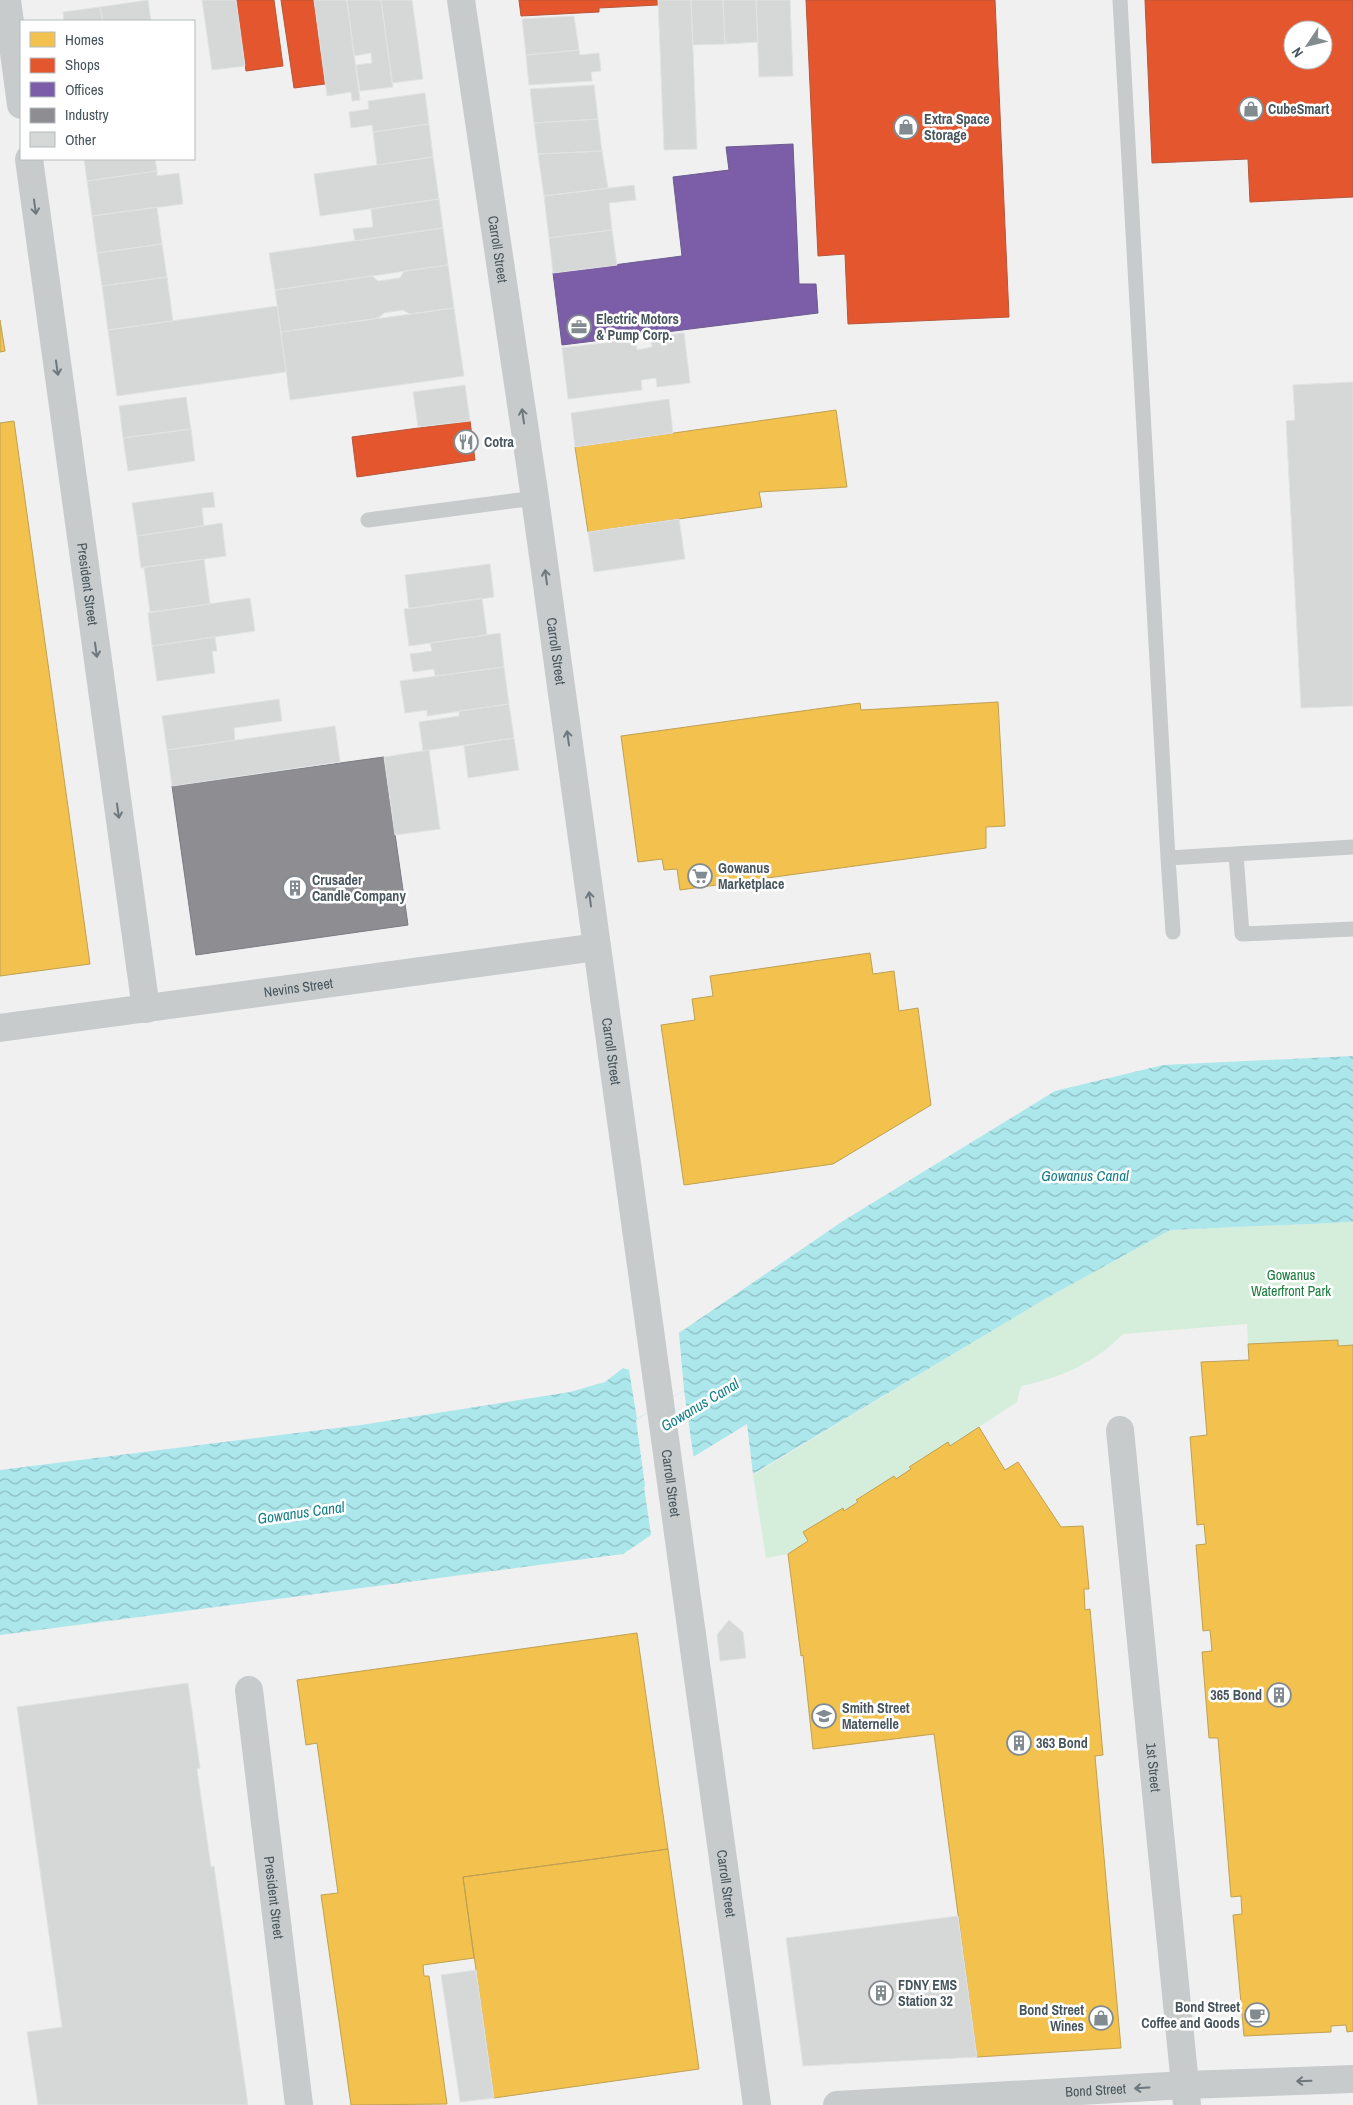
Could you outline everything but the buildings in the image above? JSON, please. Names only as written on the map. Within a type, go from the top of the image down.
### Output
[{"type":"street","points":[[7,0],[20,98]]},
{"type":"street","name":"Carroll Street","points":[[461,0],[535,498],[757,2105]]},
{"type":"street","name":"President Street","points":[[29,160],[146,1009]]},
{"type":"street","name":"Nevins Street","points":[[0,1028],[597,947]]},
{"type":"street","name":"1st Street","points":[[1120,1430],[1186,2095]]},
{"type":"street","name":"President Street","points":[[249,1690],[299,2105]]},
{"type":"street","name":"Bond Street","points":[[837,2105],[1186,2095],[1353,2079]]},
{"type":"lane","points":[[1120,0],[1173,932]]},
{"type":"lane","points":[[368,520],[535,498]]},
{"type":"lane","points":[[1168,858],[1353,847]]},
{"type":"lane","points":[[1236,854],[1242,934],[1353,929]]},
{"type":"green space","name":"Gowanus Waterfront Park","points":[[1353,1222],[1353,1345],[1338,1346],[1337,1340],[1248,1344],[1247,1324],[1123,1334],[1101,1353],[1076,1368],[1049,1379],[1021,1386],[1017,1402],[950,1446],[947,1443],[909,1466],[911,1469],[896,1479],[894,1476],[856,1499],[858,1502],[844,1511],[842,1508],[803,1532],[808,1541],[788,1554],[766,1558],[753,1475],[1045,1299],[1170,1230]]},
{"type":"water","name":"Gowanus Canal","points":[[1353,1056],[1353,1222],[1170,1230],[1045,1299],[753,1474],[747,1424],[644,1487],[651,1535],[623,1554],[0,1635],[0,1470],[361,1425],[570,1392],[605,1382],[623,1368],[629,1370],[637,1419],[684,1390],[679,1333],[843,1221],[1055,1091],[1163,1065]]},
{"type":"pier","points":[[684,1390],[694,1460],[647,1488],[652,1537],[636,1420]]},
{"type":"place","name":"CubeSmart","points":[[1251,109]]},
{"type":"place","name":"Extra Space Storage","points":[[906,127]]},
{"type":"place","name":"Electric Motors & Pump Corp.","points":[[579,327]]},
{"type":"place","name":"Cotra","points":[[466,442]]},
{"type":"place","name":"Gowanus Marketplace","points":[[700,876]]},
{"type":"place","name":"Crusader Candle Company","points":[[295,888]]},
{"type":"place","name":"365 Bond","points":[[1279,1695]]},
{"type":"place","name":"Smith Street Maternelle","points":[[824,1716]]},
{"type":"place","name":"363 Bond","points":[[1019,1743]]},
{"type":"place","name":"FDNY EMS Station 32","points":[[881,1993]]},
{"type":"place","name":"Bond Street Coffee and Goods","points":[[1257,2015]]},
{"type":"place","name":"Bond Street Wines","points":[[1101,2018]]}]
